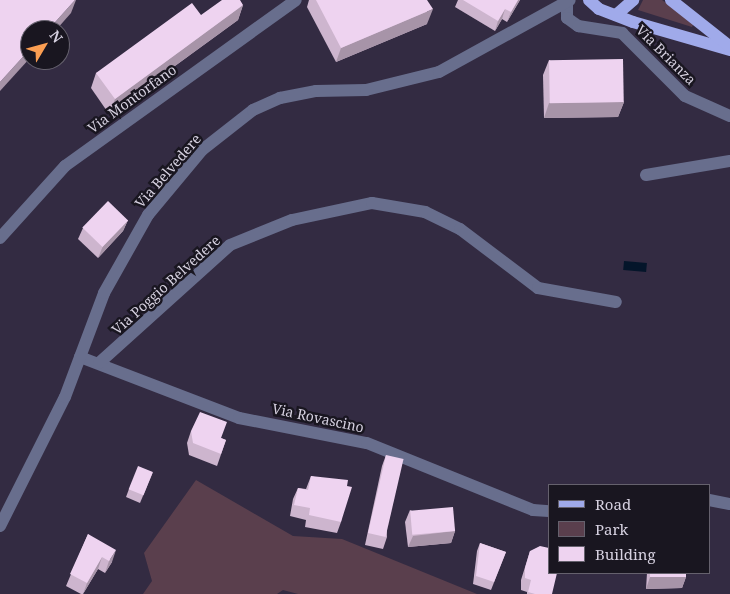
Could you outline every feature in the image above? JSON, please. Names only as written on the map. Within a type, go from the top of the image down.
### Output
[{"type":"main road","points":[[589,0],[616,15],[730,48]]},
{"type":"main road","points":[[616,15],[633,0]]},
{"type":"main road","points":[[671,0],[730,48]]},
{"type":"street","name":"Via Montorfano","points":[[0,238],[65,166],[296,0]]},
{"type":"street","name":"Via Brianza","points":[[569,1],[567,18],[578,26],[622,33],[685,96],[730,116]]},
{"type":"street","name":"Via Belvedere","points":[[0,526],[65,397],[104,293],[148,215],[202,150],[253,110],[316,90],[366,90],[439,72],[569,1]]},
{"type":"street","points":[[646,175],[730,162]]},
{"type":"street","name":"Via Poggio Belvedere","points":[[99,363],[230,245],[292,220],[372,203],[425,212],[460,229],[538,288],[616,302]]},
{"type":"street","name":"Via Rovascino","points":[[80,357],[239,418],[367,444],[533,510],[548,511]]},
{"type":"street","points":[[710,500],[730,504]]},
{"type":"green space","points":[[643,0],[662,0],[694,23],[692,27],[638,10]]},
{"type":"green space","points":[[196,480],[293,536],[342,539],[477,594],[298,594],[283,590],[277,594],[143,594],[152,581],[144,553]]},
{"type":"water","points":[[624,261],[647,263],[646,272],[623,270]]},
{"type":"building","points":[[0,0],[75,0],[57,20],[20,20],[20,60],[0,82]]},
{"type":"building","points":[[222,0],[240,0],[243,5],[115,99],[96,73],[192,3],[201,15]]},
{"type":"building","points":[[316,0],[427,0],[433,9],[341,48]]},
{"type":"building","points":[[463,0],[518,0],[511,12],[505,9],[498,21]]},
{"type":"building","points":[[623,59],[624,102],[550,103],[549,60]]},
{"type":"building","points":[[108,201],[128,220],[102,247],[82,228]]},
{"type":"building","points":[[200,412],[227,422],[221,438],[226,440],[221,454],[193,443],[191,431]]},
{"type":"building","points":[[386,455],[404,459],[386,537],[368,533]]},
{"type":"building","points":[[138,466],[153,472],[143,495],[129,489]]},
{"type":"building","points":[[311,476],[348,480],[347,486],[352,487],[341,522],[309,515],[310,508],[294,505],[298,488],[308,490]]},
{"type":"building","points":[[453,507],[455,531],[412,535],[410,511]]},
{"type":"building","points":[[88,534],[116,550],[109,561],[102,557],[87,583],[70,574]]},
{"type":"building","points":[[480,543],[506,552],[494,582],[476,576]]},
{"type":"building","points":[[540,546],[548,548],[548,574],[557,574],[552,594],[528,592],[531,580],[525,578],[525,568],[530,551]]},
{"type":"building","points":[[650,574],[686,574],[686,577],[650,577]]}]
